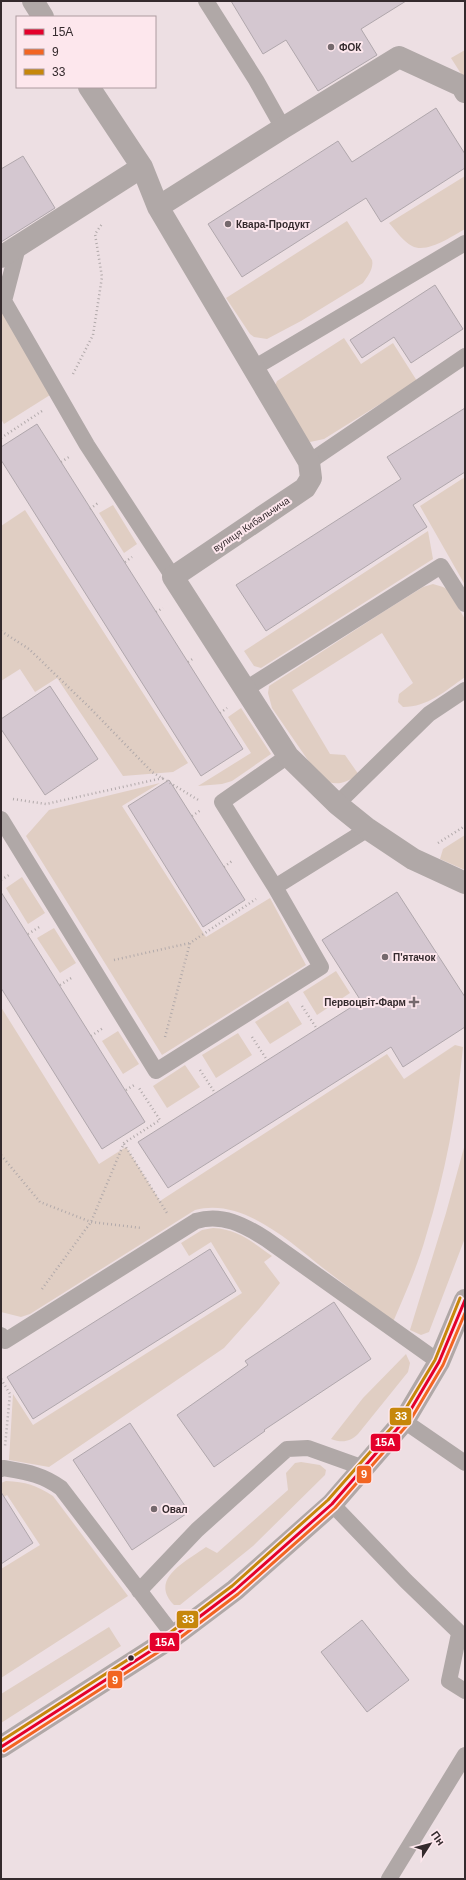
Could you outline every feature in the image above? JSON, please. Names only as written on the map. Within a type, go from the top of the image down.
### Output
[{"type":"street","points":[[33,1],[42,16]]},
{"type":"street","points":[[158,207],[399,57],[462,86],[465,92]]},
{"type":"street","points":[[90,88],[142,167],[158,207],[252,369],[309,462]]},
{"type":"street","points":[[9,252],[142,167]]},
{"type":"street","name":"вулиця Кибальчича","points":[[172,577],[305,488],[311,478],[309,462]]},
{"type":"street","points":[[172,577],[288,756],[337,804],[368,829],[413,859],[465,883]]},
{"type":"street","points":[[1,1747],[174,1636],[235,1590],[332,1504],[404,1421],[439,1362],[465,1300]]},
{"type":"lane","points":[[206,1],[256,80],[283,128]]},
{"type":"lane","points":[[252,369],[465,243]]},
{"type":"lane","points":[[9,252],[4,301],[87,445],[172,577]]},
{"type":"lane","points":[[309,462],[465,356]]},
{"type":"lane","points":[[244,690],[441,566],[465,604]]},
{"type":"lane","points":[[337,804],[429,714],[465,690]]},
{"type":"lane","points":[[1,820],[156,1071],[322,967],[275,887],[222,802],[288,756]]},
{"type":"lane","points":[[275,887],[368,829]]},
{"type":"lane","points":[[1,1336],[5,1341],[196,1221],[207,1218],[230,1220],[243,1225],[266,1239],[439,1362]]},
{"type":"lane","points":[[404,1421],[465,1463]]},
{"type":"lane","points":[[139,1591],[197,1530],[287,1449],[308,1448],[364,1468]]},
{"type":"lane","points":[[2,1468],[48,1478],[61,1488],[174,1636]]},
{"type":"lane","points":[[332,1504],[406,1581],[462,1636],[448,1681],[465,1692]]},
{"type":"lane","points":[[389,1879],[465,1755]]},
{"type":"path","points":[[1,438],[60,399],[93,335],[102,277],[95,234],[104,222]]},
{"type":"path","points":[[1,631],[29,649],[91,709],[152,772],[208,806],[222,802]]},
{"type":"path","points":[[8,798],[46,804],[163,778]]},
{"type":"path","points":[[91,966],[190,943],[275,887]]},
{"type":"path","points":[[156,1071],[190,943]]},
{"type":"path","points":[[289,987],[317,1029]]},
{"type":"path","points":[[240,1018],[267,1060]]},
{"type":"path","points":[[188,1051],[215,1093]]},
{"type":"path","points":[[41,1291],[91,1222],[124,1143],[160,1120],[136,1084],[126,1090]]},
{"type":"path","points":[[124,1143],[178,1232]]},
{"type":"path","points":[[1,1155],[40,1202],[91,1222],[178,1232]]},
{"type":"path","points":[[1,1379],[10,1394],[2,1468]]},
{"type":"shaded area","points":[[465,50],[465,80],[451,58]]},
{"type":"shaded area","points":[[465,176],[465,229],[432,246],[418,248],[412,246],[400,236],[389,223]]},
{"type":"shaded area","points":[[347,221],[372,260],[369,275],[363,283],[301,321],[267,339],[254,337],[250,334],[226,298]]},
{"type":"shaded area","points":[[1,310],[50,395],[4,424],[1,419]]},
{"type":"shaded area","points":[[344,338],[361,364],[393,343],[417,381],[324,439],[310,442],[306,438],[275,386],[277,381]]},
{"type":"shaded area","points":[[465,477],[465,585],[420,506]]},
{"type":"shaded area","points":[[113,505],[137,544],[124,553],[99,513]]},
{"type":"shaded area","points":[[25,510],[188,763],[173,772],[123,776],[57,678],[35,692],[20,669],[1,681],[1,526]]},
{"type":"shaded area","points":[[428,531],[433,559],[261,668],[254,666],[244,651]]},
{"type":"shaded area","points":[[433,584],[447,589],[465,619],[465,677],[443,693],[428,701],[403,707],[398,702],[399,694],[413,683],[382,633],[292,690],[330,754],[345,755],[359,775],[340,783],[332,783],[321,779],[272,708],[268,693],[269,686],[423,587]]},
{"type":"shaded area","points":[[241,708],[271,754],[232,781],[222,784],[198,786],[251,753],[228,717]]},
{"type":"shaded area","points":[[160,783],[122,806],[206,937],[270,898],[306,965],[162,1055],[26,836],[49,810]]},
{"type":"shaded area","points":[[465,835],[465,870],[440,859],[443,849]]},
{"type":"shaded area","points":[[22,877],[45,913],[28,924],[6,888]]},
{"type":"shaded area","points":[[54,928],[76,963],[60,973],[37,938]]},
{"type":"shaded area","points":[[336,971],[350,993],[317,1015],[303,992]]},
{"type":"shaded area","points":[[288,1001],[302,1024],[270,1044],[255,1022]]},
{"type":"shaded area","points":[[1,1007],[99,1164],[126,1147],[160,1201],[387,1054],[404,1079],[455,1045],[463,1047],[454,1119],[439,1190],[419,1258],[393,1322],[280,1234],[247,1216],[230,1210],[213,1208],[195,1210],[30,1314],[21,1317],[1,1312]]},
{"type":"shaded area","points":[[118,1031],[139,1064],[123,1074],[102,1041]]},
{"type":"shaded area","points":[[238,1033],[252,1055],[216,1078],[202,1055]]},
{"type":"shaded area","points":[[185,1065],[200,1087],[167,1108],[153,1086]]},
{"type":"shaded area","points":[[465,1144],[465,1238],[429,1332],[421,1335],[410,1330],[446,1213]]},
{"type":"shaded area","points":[[213,1228],[230,1231],[244,1237],[272,1256],[264,1262],[280,1283],[259,1309],[224,1348],[49,1467],[9,1460],[13,1394],[33,1425],[242,1293],[211,1242],[189,1256],[181,1243],[202,1230]]},
{"type":"shaded area","points":[[406,1354],[410,1363],[408,1372],[358,1434],[352,1439],[346,1441],[331,1439],[363,1398]]},
{"type":"shaded area","points":[[301,1462],[320,1465],[326,1470],[325,1475],[253,1546],[180,1605],[174,1605],[167,1596],[165,1587],[173,1572],[206,1547],[217,1553],[288,1490],[286,1473],[295,1463]]},
{"type":"shaded area","points":[[6,1481],[31,1485],[53,1496],[128,1596],[1,1678],[1,1569],[40,1545],[7,1495],[1,1499],[1,1483]]},
{"type":"shaded area","points":[[109,1627],[121,1646],[1,1723],[1,1694]]},
{"type":"building","name":"ФОК","points":[[231,1],[406,1],[361,29],[377,55],[318,91],[286,40],[263,54]]},
{"type":"building","points":[[436,108],[465,154],[465,168],[381,222],[366,198],[242,277],[208,224],[338,141],[352,162]]},
{"type":"building","points":[[23,156],[55,208],[1,242],[1,169]]},
{"type":"building","points":[[435,285],[463,329],[411,363],[394,337],[362,358],[350,340]]},
{"type":"building","points":[[465,408],[465,472],[413,505],[427,527],[266,631],[236,585],[401,479],[387,457]]},
{"type":"building","points":[[37,424],[243,749],[201,776],[1,460],[1,447]]},
{"type":"building","points":[[50,686],[98,759],[45,795],[1,729],[1,719]]},
{"type":"building","points":[[169,780],[245,900],[203,927],[128,806]]},
{"type":"building","points":[[1,892],[145,1122],[102,1149],[1,988]]},
{"type":"building","points":[[397,892],[465,997],[465,1027],[403,1067],[391,1047],[168,1188],[138,1142],[361,1001],[322,940]]},
{"type":"building","points":[[210,1249],[236,1291],[33,1419],[7,1377]]},
{"type":"building","points":[[334,1302],[371,1359],[264,1430],[265,1431],[214,1467],[177,1415],[248,1365],[245,1361]]},
{"type":"building","points":[[130,1423],[189,1512],[132,1550],[73,1460]]},
{"type":"building","points":[[1,1492],[33,1543],[1,1564]]},
{"type":"building","points":[[362,1620],[409,1680],[367,1712],[321,1652]]},
{"type":"transit line","name":"33","points":[[1,1741],[171,1632],[232,1586],[328,1500],[400,1418],[435,1360],[460,1298]]},
{"type":"transit line","name":"15A","points":[[1,1747],[174,1636],[235,1590],[332,1504],[404,1421],[439,1362],[465,1300]]},
{"type":"transit line","name":"9","points":[[4,1751],[177,1640],[238,1594],[335,1508],[408,1424],[443,1365],[465,1313]]},
{"type":"place","name":"ФОК","points":[[331,47]]},
{"type":"place","name":"Квара-Продукт","points":[[228,224]]},
{"type":"place","name":"П'ятачок","points":[[385,957]]},
{"type":"place","name":"Первоцвіт-Фарм","points":[[414,1002]]},
{"type":"place","name":"Овал","points":[[154,1509]]}]
